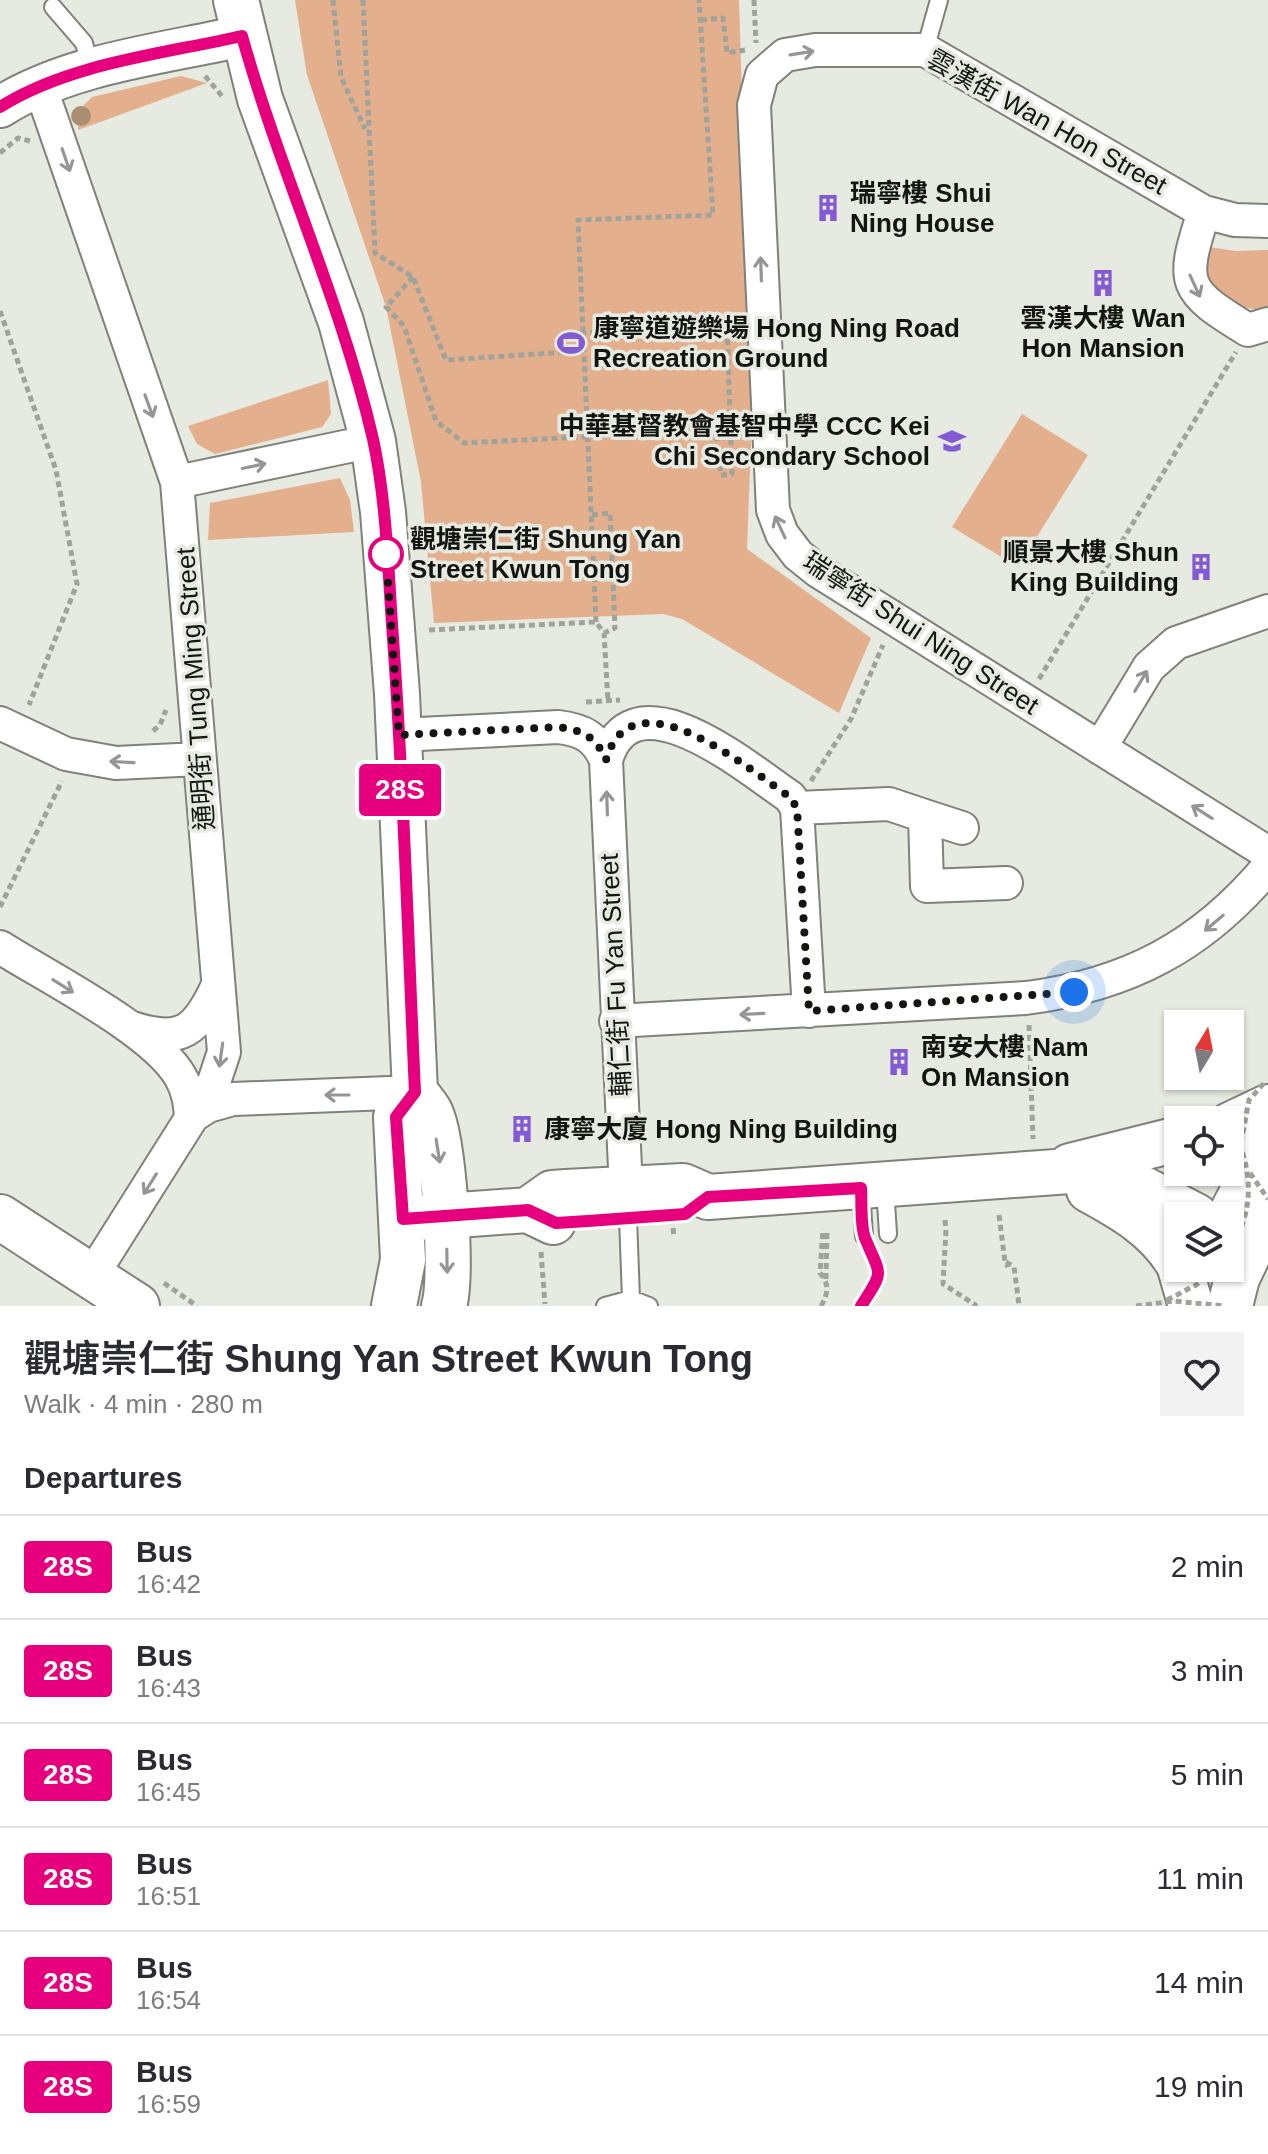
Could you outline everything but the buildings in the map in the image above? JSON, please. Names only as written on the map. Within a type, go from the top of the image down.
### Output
[{"type":"main road","points":[[239,18],[260,99],[341,322],[373,441],[383,512],[399,735],[415,1092],[396,1117],[448,1292],[444,1306]]},
{"type":"main road","points":[[1244,1235],[1252,1216],[1247,1146],[1266,1095]]},
{"type":"main road","points":[[424,1217],[535,1229],[627,1203],[685,1214],[708,1197],[873,1187],[1164,1141]]},
{"type":"main road","points":[[1037,1162],[1130,1182],[1169,1202]]},
{"type":"main road","points":[[1037,1162],[1122,1208],[1164,1242]]},
{"type":"main road","points":[[0,1217],[137,1306]]},
{"type":"main road","points":[[394,1306],[403,1260],[424,1217]]},
{"type":"street","points":[[0,107],[40,86],[239,18]]},
{"type":"street","name":"雲漢街 Wan Hon Street","points":[[754,105],[762,75],[785,55],[815,50],[925,50],[1204,212],[1235,220],[1268,221]]},
{"type":"street","name":"通明街 Tung Ming Street","points":[[40,86],[177,482],[224,1052],[214,1082],[91,1277]]},
{"type":"street","name":"瑞寧街 Shui Ning Street","points":[[754,105],[770,484],[773,510],[782,534],[798,555],[818,571],[1268,853]]},
{"type":"street","points":[[1204,212],[1189,262],[1196,292],[1205,304],[1255,332]]},
{"type":"street","points":[[177,482],[373,441]]},
{"type":"street","points":[[1100,748],[1149,667],[1176,643],[1268,611]]},
{"type":"street","points":[[12,720],[66,754],[104,761],[199,759]]},
{"type":"street","points":[[606,760],[611,743],[621,733],[647,723],[663,722],[684,729],[790,797],[889,804],[962,828]]},
{"type":"street","points":[[399,735],[579,729],[598,744],[606,760]]},
{"type":"street","name":"輔仁街 Fu Yan Street","points":[[606,760],[627,1203]]},
{"type":"street","points":[[808,799],[809,1011]]},
{"type":"street","points":[[925,816],[927,886],[1006,883]]},
{"type":"street","points":[[616,1021],[1074,992],[1127,974],[1174,951],[1212,926],[1268,867]]},
{"type":"street","points":[[0,947],[149,1043],[180,1076],[189,1094],[191,1117],[208,1106],[233,1099],[415,1092]]},
{"type":"street","points":[[125,1026],[155,1036],[185,1033],[203,1017],[218,985]]},
{"type":"lane","points":[[925,50],[939,0]]},
{"type":"lane","points":[[53,7],[84,43],[91,70]]},
{"type":"lane","points":[[873,1187],[888,1234]]},
{"type":"lane","points":[[864,1236],[873,1187]]},
{"type":"lane","points":[[627,1203],[631,1299]]},
{"type":"lane","points":[[605,1306],[631,1299],[649,1306]]},
{"type":"path","points":[[333,0],[341,77],[367,133]]},
{"type":"path","points":[[363,0],[375,253],[413,277],[446,360],[583,351]]},
{"type":"path","points":[[608,701],[604,633],[596,622],[578,220],[713,215],[699,0]]},
{"type":"path","points":[[701,20],[723,18],[727,53],[756,49],[754,0]]},
{"type":"path","points":[[0,153],[18,138],[34,142],[57,134]]},
{"type":"path","points":[[377,311],[386,307],[413,277]]},
{"type":"path","points":[[386,307],[404,326],[436,421],[464,443],[716,430],[721,475],[732,474],[727,326],[583,333]]},
{"type":"path","points":[[0,311],[56,470],[77,584],[12,720]]},
{"type":"path","points":[[1033,689],[1255,332]]},
{"type":"path","points":[[592,515],[610,513],[615,628],[604,633]]},
{"type":"path","points":[[429,633],[596,622]]},
{"type":"path","points":[[808,799],[851,719],[889,633]]},
{"type":"path","points":[[148,735],[160,725],[170,697]]},
{"type":"path","points":[[579,702],[632,700]]},
{"type":"path","points":[[801,775],[808,799]]},
{"type":"path","points":[[0,907],[57,789]]},
{"type":"path","points":[[1028,1020],[1037,1162]]},
{"type":"path","points":[[1244,1217],[1249,1100],[1266,1095]]},
{"type":"path","points":[[1247,1146],[1252,1216]]},
{"type":"path","points":[[999,1215],[1005,1266],[1011,1262],[1014,1267],[1019,1305]]},
{"type":"path","points":[[945,1220],[943,1284],[977,1306]]},
{"type":"path","points":[[535,1229],[545,1304]]},
{"type":"path","points":[[821,1306],[827,1295],[825,1229],[820,1273],[826,1281]]},
{"type":"path","points":[[1136,1306],[1174,1282]]},
{"type":"shaded area","name":"康寧道遊樂場 Hong Ning Road Recreation Ground","points":[[295,0],[739,0],[752,416],[747,549],[871,638],[839,713],[682,619],[663,614],[434,623],[421,482],[386,307],[307,75]]},
{"type":"shaded area","points":[[181,76],[207,83],[78,130],[79,113],[84,113],[86,109],[83,106],[92,97]]},
{"type":"shaded area","points":[[1209,247],[1236,251],[1268,250],[1268,308],[1240,306],[1214,289],[1205,269]]},
{"type":"shaded area","points":[[328,380],[331,414],[322,427],[215,454],[197,444],[188,426]]},
{"type":"shaded area","points":[[1022,414],[1088,455],[1018,567],[952,527]]},
{"type":"shaded area","points":[[340,478],[350,500],[354,532],[208,540],[210,503]]},
{"type":"bus line","name":"28S","points":[[0,107],[40,86],[91,70],[242,36],[260,99],[341,322],[373,441],[383,512],[397,694],[415,1092],[396,1117],[403,1219],[528,1210],[556,1223],[588,1221],[685,1214],[708,1197],[861,1188],[864,1236],[878,1261],[879,1279],[861,1306]]},
{"type":"place","name":"瑞寧樓 Shui Ning House","points":[[828,208]]},
{"type":"place","name":"雲漢大樓 Wan Hon Mansion","points":[[1103,283]]},
{"type":"place","name":"康寧道遊樂場 Hong Ning Road Recreation Ground","points":[[571,343]]},
{"type":"place","name":"中華基督教會基智中學 CCC Kei Chi Secondary School","points":[[952,441]]},
{"type":"place","name":"觀塘崇仁街 Shung Yan Street Kwun Tong","points":[[386,554]]},
{"type":"place","name":"順景大樓 Shun King Building","points":[[1201,567]]},
{"type":"place","name":"南安大樓 Nam On Mansion","points":[[899,1062]]},
{"type":"place","name":"康寧大廈 Hong Ning Building","points":[[522,1129]]},
{"type":"route","points":[[386,554],[399,735],[558,727],[579,729],[598,744],[606,760],[611,743],[621,733],[647,723],[663,722],[703,740],[790,797],[797,808],[809,1011],[1026,998],[1074,992]]}]
